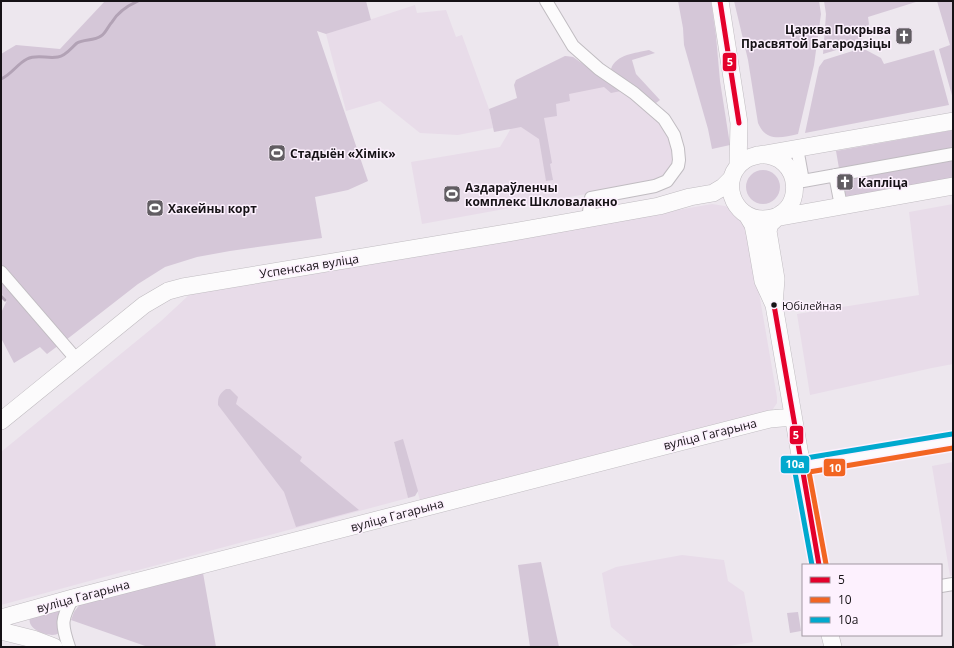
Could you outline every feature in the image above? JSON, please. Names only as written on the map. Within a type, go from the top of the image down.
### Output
[{"type":"main road","points":[[720,1],[739,123],[735,172],[730,193],[752,225],[763,281],[774,305]]},
{"type":"main road","points":[[735,172],[750,157],[953,121]]},
{"type":"main road","points":[[739,123],[748,142],[764,155],[784,162],[792,174],[794,181],[794,195],[791,202],[776,216],[770,224],[768,231],[776,279],[774,305],[819,564]]},
{"type":"main road","name":"Успенская вуліца","points":[[1,421],[144,305],[168,291],[183,287],[659,206],[690,197],[713,193],[723,187],[735,172]]},
{"type":"main road","points":[[742,211],[754,218],[776,216],[953,186]]},
{"type":"main road","name":"Успенская вуліца","points":[[659,206],[692,204],[714,200],[726,201],[742,211]]},
{"type":"main road","name":"вуліца Гагарына","points":[[1,618],[73,598],[770,419],[793,417]]},
{"type":"main road","points":[[801,466],[953,440]]},
{"type":"main road","points":[[1,631],[33,639],[54,647]]},
{"type":"main road","points":[[830,636],[832,647]]},
{"type":"street","points":[[546,1],[573,46],[599,69],[634,93],[664,120],[674,135],[678,148],[678,166],[667,181],[655,186],[591,198],[588,219]]},
{"type":"street","points":[[797,148],[803,181],[953,154]]},
{"type":"street","points":[[835,175],[841,206]]},
{"type":"street","points":[[1,272],[77,360]]},
{"type":"street","points":[[942,586],[953,584]]},
{"type":"street","points":[[69,647],[62,621],[73,598]]},
{"type":"shaded area","points":[[105,1],[366,1],[371,20],[326,34],[317,31],[368,181],[348,190],[315,197],[322,238],[197,257],[165,267],[138,284],[66,340],[1,266],[1,54],[16,45],[60,49]]},
{"type":"shaded area","points":[[678,1],[711,1],[720,81],[730,145],[712,149],[708,129],[684,45],[683,28]]},
{"type":"shaded area","points":[[734,1],[819,1],[821,14],[814,65],[798,134],[786,137],[770,136],[761,129],[758,123],[748,60]]},
{"type":"shaded area","points":[[824,1],[919,1],[868,17],[869,24],[860,43],[823,54],[826,14]]},
{"type":"shaded area","points":[[937,1],[953,1],[953,99],[939,49],[950,45]]},
{"type":"shaded area","points":[[415,5],[417,13],[446,10],[456,37],[462,35],[489,109],[493,128],[458,135],[420,133],[380,101],[346,111],[326,34]]},
{"type":"shaded area","points":[[859,49],[866,50],[881,58],[884,64],[934,50],[949,105],[805,133],[819,67],[824,60]]},
{"type":"shaded area","points":[[649,50],[655,53],[632,60],[636,74],[660,100],[656,103],[614,73],[611,69],[617,60],[622,57]]},
{"type":"shaded area","points":[[565,56],[573,57],[660,121],[670,138],[674,150],[673,164],[663,178],[652,182],[422,224],[411,162],[500,147],[527,101]]},
{"type":"shaded area","points":[[565,56],[573,57],[621,91],[611,93],[604,87],[569,94],[570,101],[556,104],[557,116],[544,118],[552,163],[550,164],[553,180],[546,181],[539,139],[521,127],[494,132],[489,109],[517,98],[514,85],[516,80]]},
{"type":"shaded area","points":[[953,130],[953,178],[844,197],[836,151]]},
{"type":"shaded area","points":[[766,170],[775,175],[779,180],[779,194],[775,199],[770,203],[760,204],[756,203],[747,194],[746,184],[747,180],[756,171]]},
{"type":"shaded area","points":[[712,204],[733,209],[748,229],[777,397],[777,403],[771,412],[420,500],[402,440],[394,442],[408,498],[1,605],[1,452],[161,321],[189,295]]},
{"type":"shaded area","points":[[953,204],[953,364],[810,395],[797,314],[919,295],[909,212]]},
{"type":"shaded area","points":[[1,280],[59,345],[47,354],[40,347],[14,363],[1,338],[1,313],[7,300],[1,293]]},
{"type":"shaded area","points":[[226,389],[230,389],[238,397],[236,404],[302,457],[300,461],[359,510],[296,527],[284,492],[218,405],[219,396]]},
{"type":"shaded area","points":[[403,439],[418,491],[415,496],[408,498],[394,442]]},
{"type":"shaded area","points":[[953,462],[953,575],[950,576],[932,466]]},
{"type":"shaded area","points":[[682,555],[724,560],[728,581],[744,592],[753,642],[723,647],[635,647],[611,627],[602,573],[616,567]]},
{"type":"shaded area","points":[[541,562],[559,647],[530,647],[518,565]]},
{"type":"shaded area","points":[[203,573],[216,647],[148,647],[71,620],[74,612],[80,604]]},
{"type":"shaded area","points":[[60,610],[59,633],[56,635],[46,634],[36,630],[30,622],[30,618]]},
{"type":"shaded area","points":[[798,612],[801,631],[790,633],[787,613]]},
{"type":"waterway","points":[[1,79],[27,59],[35,57],[61,56],[77,43],[98,38],[104,33],[120,12],[138,1]]},
{"type":"waterway","points":[[1,296],[5,300]]},
{"type":"transit line","name":"5","points":[[720,1],[739,123]]},
{"type":"transit line","name":"5","points":[[774,305],[819,564]]},
{"type":"transit line","name":"10а","points":[[812,564],[794,467],[796,461],[800,459],[952,434]]},
{"type":"transit line","name":"10","points":[[826,564],[809,472],[953,448]]},
{"type":"place","name":"Царква Покрыва Прасвятой Багародзіцы","points":[[904,36]]},
{"type":"place","name":"Стадыён «Хімік»","points":[[277,153]]},
{"type":"place","name":"Капліца","points":[[845,182]]},
{"type":"place","name":"Аздараўленчы комплекс Шкловалакно","points":[[452,194]]},
{"type":"place","name":"Хакейны корт","points":[[155,208]]},
{"type":"place","name":"Юбілейная","points":[[774,305]]}]
